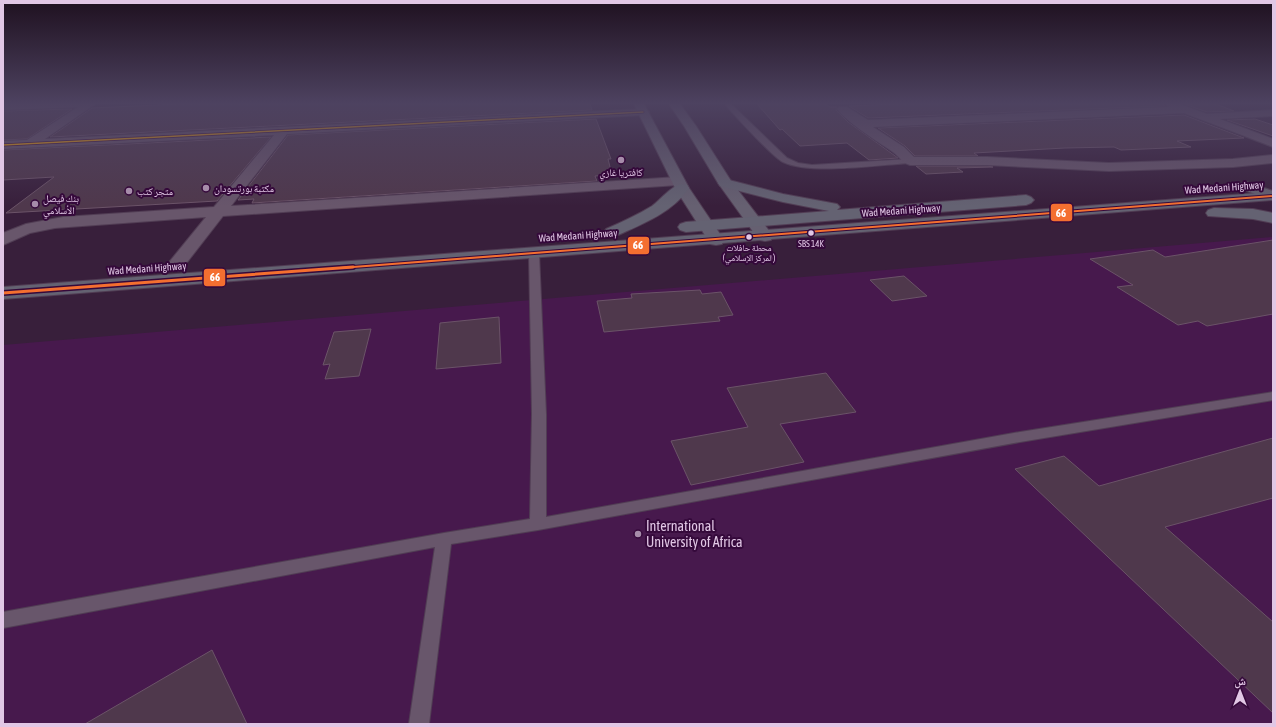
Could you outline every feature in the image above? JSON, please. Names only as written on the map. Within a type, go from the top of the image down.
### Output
[{"type":"highway","points":[[725,183],[783,198],[866,212]]},
{"type":"highway","points":[[612,232],[643,219],[659,210],[680,185]]},
{"type":"highway","name":"Wad Medani Highway","points":[[3,293],[534,254],[711,232],[754,221],[1246,186],[1272,190]]},
{"type":"highway","name":"Wad Medani Highway","points":[[3,279],[612,232],[711,232],[765,236],[858,229],[1272,190]]},
{"type":"highway","points":[[858,229],[897,233],[1189,212],[1233,213],[1273,218]]},
{"type":"main road","points":[[656,138],[680,185],[711,232]]},
{"type":"main road","points":[[696,138],[725,183],[765,236]]},
{"type":"street","points":[[29,144],[38,138]]},
{"type":"street","points":[[3,145],[148,138]]},
{"type":"street","points":[[176,266],[277,138]]},
{"type":"street","points":[[880,138],[899,150],[910,161],[987,161],[1109,167],[1233,163],[1273,159]]},
{"type":"street","points":[[1260,138],[1273,143]]},
{"type":"street","points":[[3,240],[11,234],[40,225],[219,211],[680,185]]},
{"type":"lane","points":[[762,138],[784,160],[796,165],[812,167],[910,161]]},
{"type":"lane","points":[[534,254],[539,414],[538,524]]},
{"type":"lane","points":[[3,620],[444,539],[538,524],[1020,437],[1273,396]]},
{"type":"lane","points":[[419,724],[444,539]]},
{"type":"shaded area","name":"International University of Africa","points":[[1273,237],[1273,724],[3,724],[3,345]]},
{"type":"building","points":[[3,138],[29,138],[27,139],[3,140]]},
{"type":"building","points":[[270,138],[217,201],[6,213],[54,177],[3,180],[3,150]]},
{"type":"building","points":[[286,138],[603,138],[611,159],[608,159],[612,175],[595,176],[597,181],[252,203],[254,199],[238,200]]},
{"type":"building","points":[[791,138],[870,138],[898,158],[869,160],[847,143],[800,146]]},
{"type":"building","points":[[893,138],[1244,138],[1177,141],[1191,147],[1121,150],[1114,147],[1065,148],[974,153],[978,156],[915,156],[905,146]]},
{"type":"building","points":[[916,166],[993,167],[957,168],[963,172],[926,174]]},
{"type":"building","points":[[1273,240],[1273,314],[1207,326],[1198,321],[1178,325],[1117,287],[1133,285],[1090,259],[1153,250],[1165,257]]},
{"type":"building","points":[[904,276],[927,296],[892,301],[870,280]]},
{"type":"building","points":[[700,290],[702,294],[721,292],[733,315],[718,317],[720,321],[604,332],[597,301],[632,298],[631,294]]},
{"type":"building","points":[[499,317],[501,363],[436,369],[440,323]]},
{"type":"building","points":[[371,329],[359,376],[325,379],[330,364],[323,365],[334,332]]},
{"type":"building","points":[[826,373],[856,412],[780,424],[804,462],[691,485],[671,441],[748,427],[727,388]]},
{"type":"building","points":[[1273,438],[1273,498],[1165,527],[1273,622],[1273,713],[1015,469],[1064,456],[1099,486]]},
{"type":"building","points":[[212,650],[247,724],[85,724]]},
{"type":"transit line","points":[[3,145],[140,138]]},
{"type":"transit line","name":"66","points":[[3,293],[858,229],[1273,196]]},
{"type":"place","name":"كافتريا غازي","points":[[621,160]]},
{"type":"place","name":"مكتبة بورتسودان","points":[[206,188]]},
{"type":"place","name":"متجر كتب","points":[[129,191]]},
{"type":"place","name":"بنك فيصل الأسلامي","points":[[35,204]]},
{"type":"place","name":"SBS 14K","points":[[811,233]]},
{"type":"place","name":"محطة حافلات (المركز الإسلامي)","points":[[749,237]]},
{"type":"place","name":"International University of Africa","points":[[638,534]]}]
